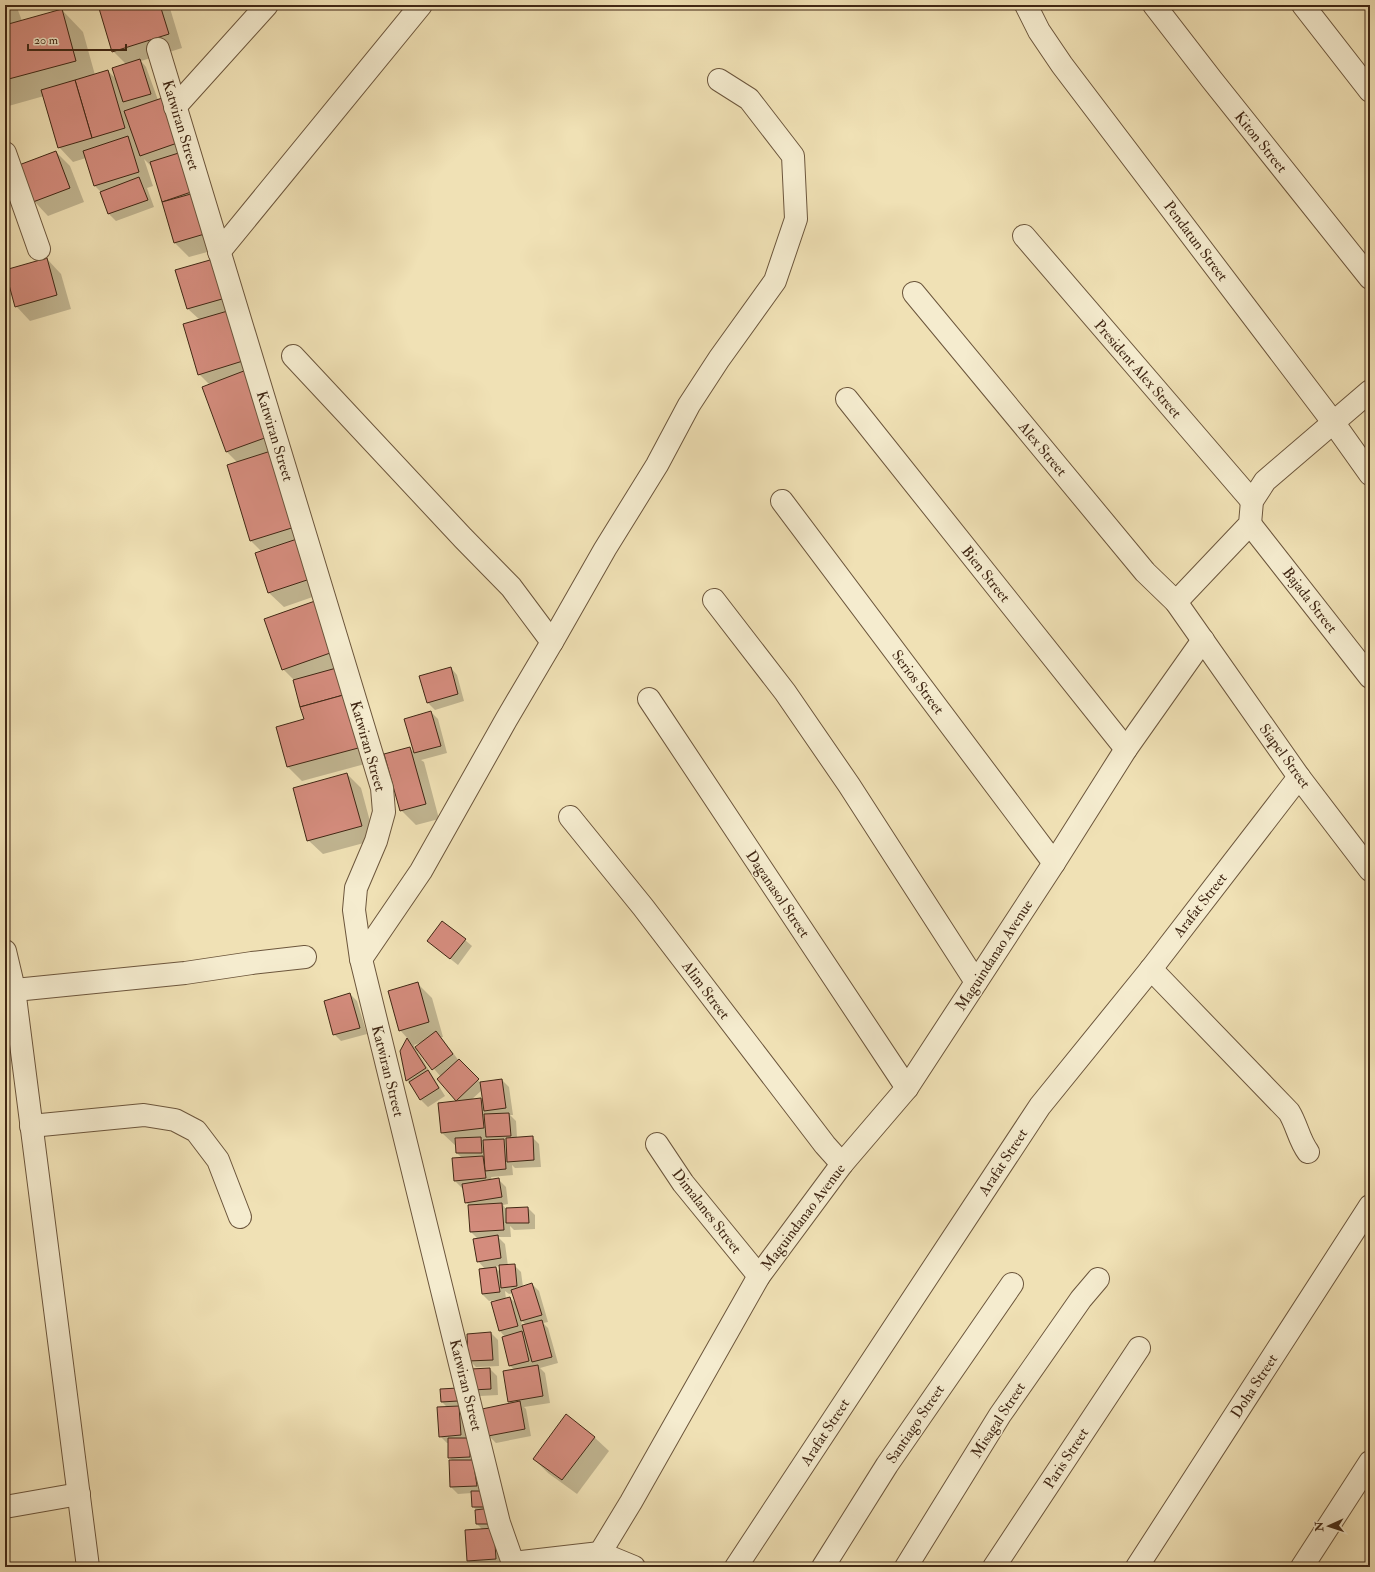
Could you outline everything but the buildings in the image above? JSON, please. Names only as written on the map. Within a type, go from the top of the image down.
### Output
[{"type":"street","points":[[175,106],[267,5]]},
{"type":"street","points":[[219,252],[421,5]]},
{"type":"street","name":"Pendatun Street","points":[[1026,5],[1039,31],[1062,65],[1334,422],[1370,474]]},
{"type":"street","name":"Kiton Street","points":[[1154,5],[1370,278]]},
{"type":"street","points":[[1303,5],[1370,91]]},
{"type":"street","name":"Katwiran Street","points":[[158,49],[382,788],[384,812],[376,841],[356,888],[354,910],[361,959],[499,1523],[513,1565]]},
{"type":"street","points":[[361,959],[421,870],[605,549],[657,466],[689,405],[719,359],[775,281],[796,219],[793,156],[749,99],[719,80]]},
{"type":"street","points":[[5,153],[39,249]]},
{"type":"street","name":"President Alex Street","points":[[1024,236],[1252,501]]},
{"type":"street","name":"Alex Street","points":[[914,293],[1146,572],[1176,602]]},
{"type":"street","points":[[293,356],[463,538],[511,587],[552,642]]},
{"type":"street","points":[[1203,640],[1176,602],[1250,524],[1252,501],[1265,481],[1370,391]]},
{"type":"street","name":"Bien Street","points":[[847,399],[1126,749]]},
{"type":"street","name":"Serios Street","points":[[782,501],[1054,863]]},
{"type":"street","name":"Bajada Street","points":[[1250,524],[1370,677]]},
{"type":"street","points":[[714,600],[785,692],[844,779],[976,982]]},
{"type":"street","name":"Maguindanao Avenue","points":[[600,1553],[632,1502],[759,1276],[842,1164],[907,1088],[1054,863],[1126,749],[1203,640]]},
{"type":"street","name":"Siapel Street","points":[[1203,640],[1298,777],[1370,870]]},
{"type":"street","name":"Daganasol Street","points":[[650,699],[907,1088]]},
{"type":"street","name":"Arafat Street","points":[[736,1567],[1040,1106],[1151,969],[1298,777]]},
{"type":"street","name":"Alim Street","points":[[570,817],[643,907],[825,1145],[842,1164]]},
{"type":"street","points":[[5,951],[9,990],[31,1126],[88,1567]]},
{"type":"street","points":[[9,990],[185,973],[305,957]]},
{"type":"street","points":[[1151,969],[1289,1112],[1296,1124],[1303,1145],[1308,1152]]},
{"type":"street","points":[[31,1126],[144,1115],[175,1120],[196,1131],[218,1160],[240,1217]]},
{"type":"street","name":"Dimalanes Street","points":[[656,1144],[684,1183],[759,1276]]},
{"type":"street","name":"Doha Street","points":[[1137,1567],[1370,1206]]},
{"type":"street","name":"Misagal Street","points":[[906,1567],[1000,1415],[1081,1299],[1098,1279]]},
{"type":"street","name":"Santiago Street","points":[[823,1567],[887,1465],[1012,1284]]},
{"type":"street","name":"Paris Street","points":[[994,1567],[1138,1348]]},
{"type":"street","points":[[1302,1567],[1370,1462]]},
{"type":"street","points":[[5,1507],[79,1494]]},
{"type":"street","points":[[513,1565],[600,1553],[634,1567]]}]
